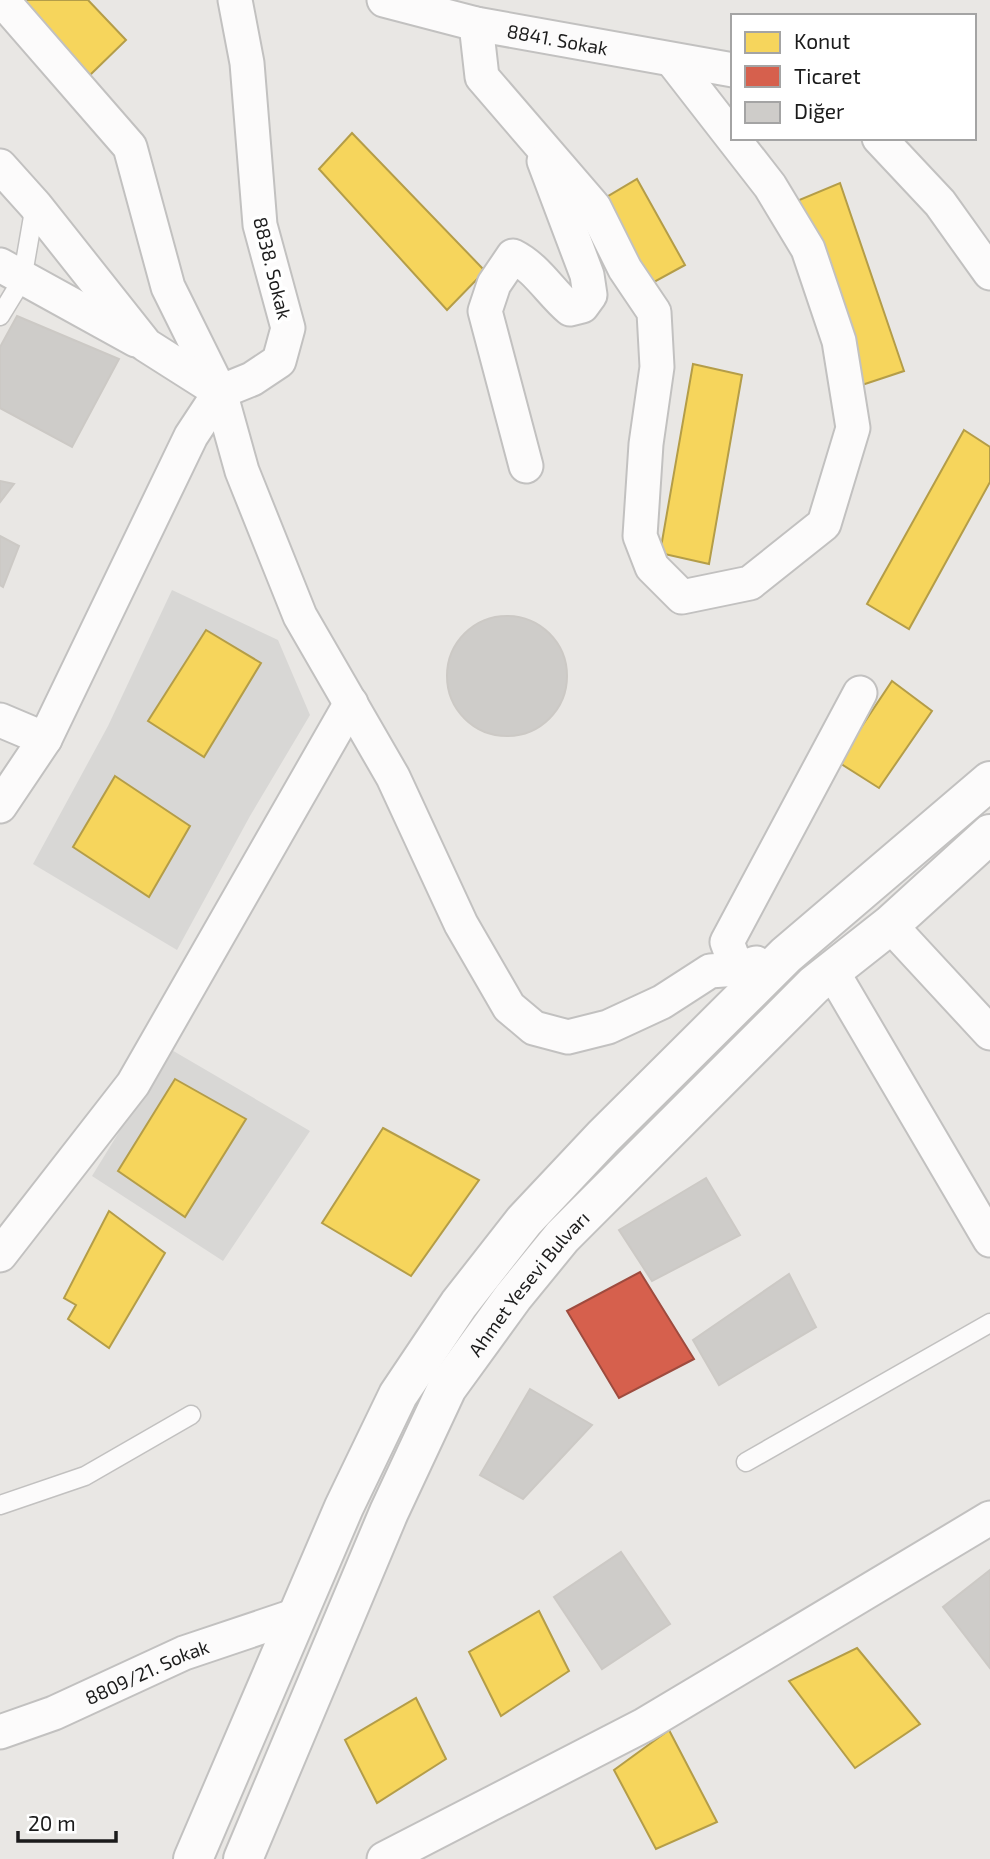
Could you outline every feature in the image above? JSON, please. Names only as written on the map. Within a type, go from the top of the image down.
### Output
[{"type":"street","points":[[2,0],[130,148],[168,286],[220,392],[242,471],[300,616],[393,777],[460,924],[509,1007],[534,1028],[569,1037],[608,1027],[662,1002],[710,971],[737,968],[786,955],[823,978],[990,1240]]},
{"type":"street","name":"8838. Sokak","points":[[220,392],[252,379],[279,361],[288,328],[260,225],[247,63],[235,0]]},
{"type":"street","name":"8841. Sokak","points":[[384,0],[476,24],[731,70]]},
{"type":"street","points":[[476,24],[482,77],[594,207],[625,269],[654,312],[657,367],[646,444],[640,536],[652,567],[682,597],[750,583],[824,524],[853,428],[839,341],[808,249],[770,186],[734,140]]},
{"type":"street","points":[[672,60],[731,136]]},
{"type":"street","points":[[526,466],[485,311],[494,284],[513,256],[530,264],[549,290],[570,309],[582,306],[590,295],[587,275],[536,139]]},
{"type":"street","points":[[881,140],[940,203],[990,273]]},
{"type":"street","points":[[0,166],[35,205],[146,345]]},
{"type":"street","points":[[11,273],[146,345],[220,392]]},
{"type":"street","points":[[0,806],[45,739],[191,436],[220,392]]},
{"type":"street","points":[[737,968],[727,942],[860,693]]},
{"type":"street","points":[[0,1255],[133,1084],[351,703]]},
{"type":"street","points":[[0,720],[45,739]]},
{"type":"street","points":[[193,1859],[297,1615],[398,1395],[459,1304],[524,1221],[594,1146],[786,955],[990,781]]},
{"type":"street","name":"Ahmet Yesevi Bulvarı","points":[[243,1859],[389,1512],[447,1388],[513,1297],[562,1237],[823,978],[890,925],[990,834]]},
{"type":"street","points":[[890,925],[990,1033]]},
{"type":"street","points":[[384,1859],[644,1725],[990,1518]]},
{"type":"street","name":"8809/21. Sokak","points":[[0,1732],[54,1713],[184,1653],[297,1615]]},
{"type":"lane","points":[[0,316],[11,273],[35,205]]},
{"type":"lane","points":[[746,1462],[990,1323]]},
{"type":"lane","points":[[0,1505],[85,1476],[191,1415]]},
{"type":"shaded area","points":[[172,590],[278,640],[310,715],[250,816],[177,950],[33,864],[108,726]]},
{"type":"shaded area","points":[[170,1049],[310,1131],[223,1261],[92,1176]]},
{"type":"building: Konut","points":[[19,0],[88,0],[126,40],[90,75]]},
{"type":"building: Konut","points":[[352,133],[485,271],[447,310],[319,169]]},
{"type":"building: Konut","points":[[637,179],[685,265],[645,287],[600,201]]},
{"type":"building: Konut","points":[[840,183],[904,371],[859,386],[792,203]]},
{"type":"building: Konut","points":[[693,364],[742,375],[709,564],[660,553]]},
{"type":"building: Konut","points":[[964,430],[990,447],[990,482],[909,629],[867,604]]},
{"type":"building: Konut","points":[[206,630],[261,663],[204,757],[148,721]]},
{"type":"building: Konut","points":[[892,681],[932,711],[879,788],[838,762]]},
{"type":"building: Konut","points":[[115,776],[190,826],[149,897],[73,847]]},
{"type":"building: Konut","points":[[175,1079],[246,1119],[185,1217],[118,1171]]},
{"type":"building: Konut","points":[[383,1128],[479,1180],[411,1276],[322,1223]]},
{"type":"building: Konut","points":[[109,1211],[165,1253],[109,1348],[68,1319],[76,1305],[64,1298]]},
{"type":"building: Konut","points":[[539,1611],[569,1671],[501,1716],[469,1652]]},
{"type":"building: Konut","points":[[857,1648],[920,1724],[855,1768],[789,1681]]},
{"type":"building: Konut","points":[[416,1698],[446,1759],[377,1803],[345,1740]]},
{"type":"building: Konut","points":[[669,1730],[717,1822],[656,1849],[614,1770]]},
{"type":"building: Ticaret","points":[[640,1272],[694,1359],[619,1398],[567,1311]]},
{"type":"building: Diğer","points":[[17,316],[119,359],[72,447],[0,408],[0,347]]},
{"type":"building: Diğer","points":[[0,481],[14,484],[0,502]]},
{"type":"building: Diğer","points":[[0,536],[19,546],[3,587],[0,585]]},
{"type":"building: Diğer","points":[[507,616],[530,620],[550,633],[563,653],[567,676],[563,699],[550,719],[530,732],[507,736],[484,732],[464,719],[451,699],[447,676],[451,653],[464,633],[484,620]]},
{"type":"building: Diğer","points":[[706,1178],[740,1235],[652,1281],[619,1230]]},
{"type":"building: Diğer","points":[[789,1274],[816,1327],[719,1385],[693,1340]]},
{"type":"building: Diğer","points":[[530,1389],[592,1425],[523,1499],[480,1475]]},
{"type":"building: Diğer","points":[[621,1552],[670,1624],[602,1669],[554,1597]]},
{"type":"building: Diğer","points":[[990,1570],[990,1668],[943,1607]]}]
